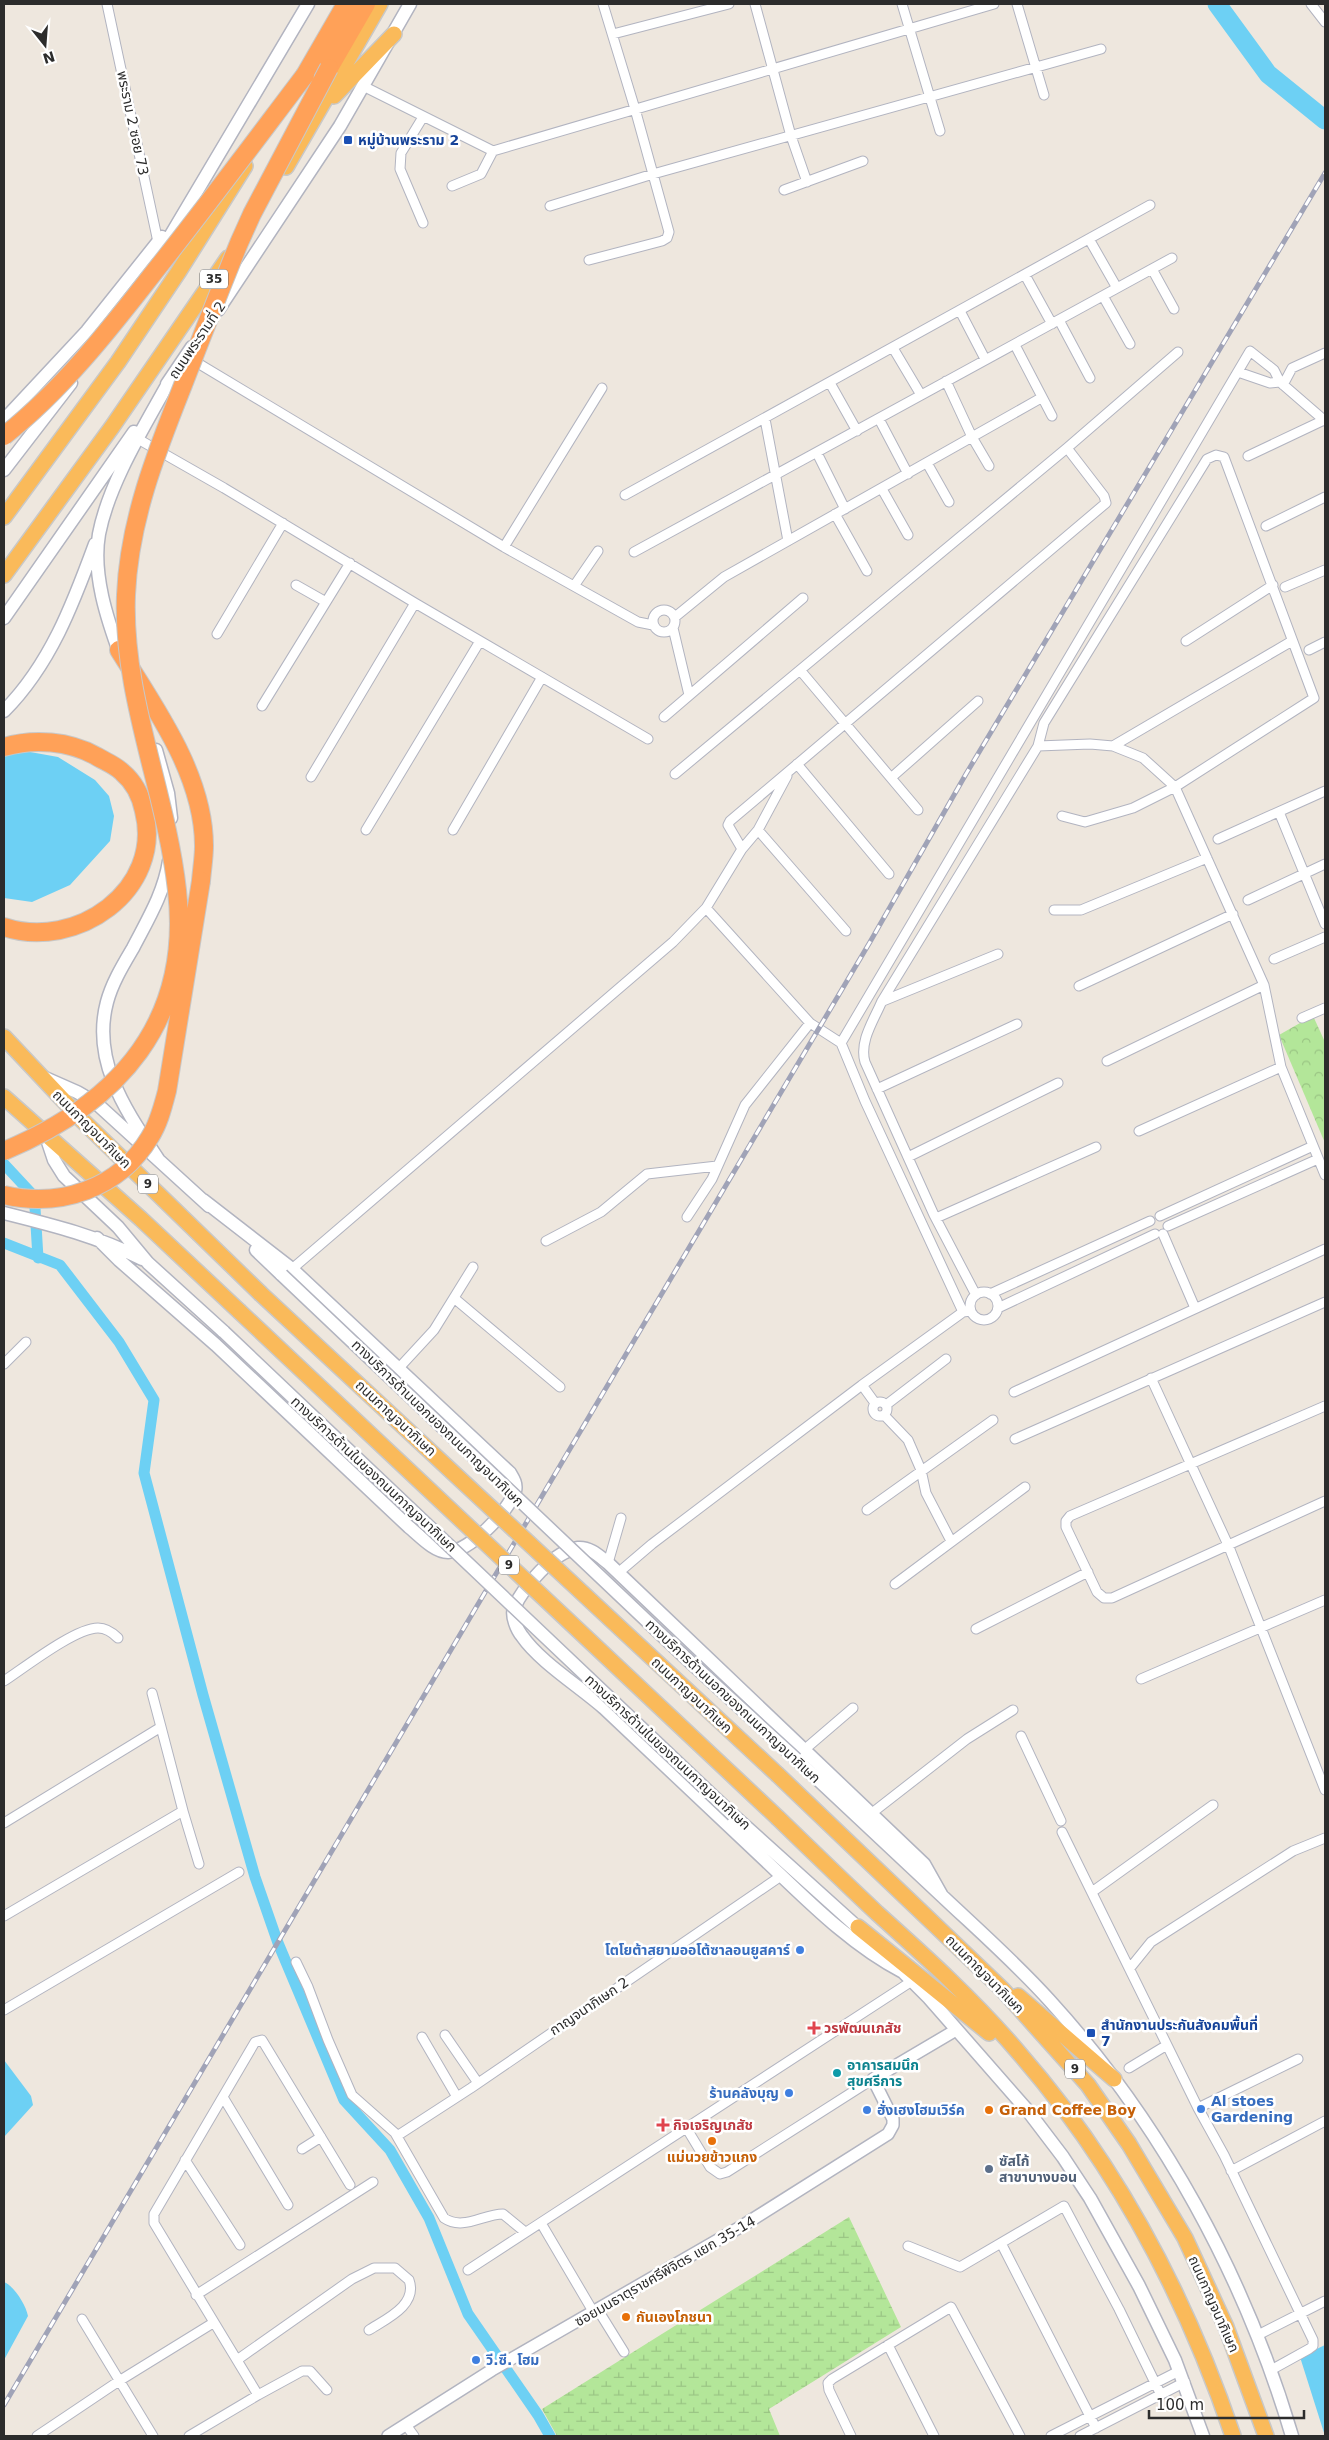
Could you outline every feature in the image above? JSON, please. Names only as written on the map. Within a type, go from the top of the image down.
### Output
[{"type":"highway","name":"35","points":[[6,514],[118,362],[179,271],[254,149],[337,4]]},
{"type":"highway","points":[[4,436],[47,398],[73,370],[148,280],[305,75],[346,4]]},
{"type":"highway","points":[[4,1151],[33,1138],[71,1115],[123,1074],[152,1033],[169,993],[178,946],[178,904],[172,862],[141,722],[128,645],[126,595],[134,529],[154,459],[242,236],[324,76],[366,4]]},
{"type":"highway","name":"ถนนพระรามที่ 2","points":[[4,575],[181,328],[256,214],[380,4]]},
{"type":"highway","points":[[317,113],[394,34]]},
{"type":"highway","points":[[4,1195],[31,1200],[50,1199],[86,1192],[105,1183],[136,1155],[150,1138],[160,1117],[167,1091],[201,880],[204,846],[194,790],[172,736],[119,650]]},
{"type":"highway","points":[[4,747],[42,741],[68,745],[84,750],[121,771],[134,784],[142,802],[148,825],[146,846],[137,876],[106,912],[84,924],[54,931],[33,932],[4,927]]},
{"type":"highway","name":"ถนนกาญจนาภิเษก","points":[[4,1037],[83,1121],[260,1292],[778,1776],[989,1977],[1088,2085],[1130,2144],[1185,2238],[1226,2327],[1266,2436]]},
{"type":"highway","name":"9","points":[[4,1097],[98,1180],[239,1311],[993,2023],[1043,2080],[1084,2137],[1141,2226],[1197,2341],[1233,2436]]},
{"type":"highway","points":[[858,1927],[973,2019],[1043,2080]]},
{"type":"highway","points":[[989,1977],[1025,2001],[1114,2079]]},
{"type":"main road","points":[[4,470],[104,338],[188,208],[306,4]]},
{"type":"main road","name":"ถนนพระรามที่ 2","points":[[4,618],[294,198],[363,86],[410,4]]},
{"type":"main road","points":[[4,420],[86,331],[188,208]]},
{"type":"main road","points":[[4,711],[32,678],[49,653],[74,599],[118,480],[171,378]]},
{"type":"main road","points":[[4,424],[34,388]]},
{"type":"main road","points":[[99,534],[102,590],[119,650],[156,752],[168,793],[172,844],[166,877],[156,907],[115,981],[107,1002],[103,1025],[104,1050],[114,1087],[129,1116],[158,1159]]},
{"type":"main road","name":"ทางบริการด้านนอกของถนนกาญจนาภิเษก","points":[[38,1075],[76,1092],[96,1104],[287,1272],[680,1652],[800,1754],[942,1896],[1015,1964],[1050,2001],[1114,2079],[1148,2128],[1208,2231],[1258,2335],[1292,2436]]},
{"type":"main road","name":"ทางบริการด้านในของถนนกาญจนาภิเษก","points":[[46,1136],[54,1160],[64,1176],[118,1227],[148,1263],[224,1332],[733,1815],[858,1927],[907,1976],[956,2030],[1028,2112],[1090,2198],[1139,2286],[1182,2377],[1203,2436]]},
{"type":"main road","points":[[4,1213],[97,1238],[148,1263]]},
{"type":"main road","points":[[97,1238],[118,1260],[216,1345],[409,1527],[436,1549],[446,1552],[462,1549],[483,1534],[515,1491],[515,1482],[510,1473],[398,1369],[287,1272]]},
{"type":"main road","points":[[907,1976],[878,1959],[852,1939],[781,1876],[598,1703],[530,1646],[521,1635],[515,1622],[513,1609],[534,1575],[562,1554],[578,1548],[591,1550],[608,1563],[800,1754],[872,1813],[924,1864],[942,1896]]},
{"type":"street","name":"พระราม 2 ซอย 73","points":[[107,4],[158,242]]},
{"type":"street","points":[[589,260],[662,241],[667,238],[669,232],[635,108],[603,4]]},
{"type":"street","points":[[612,34],[729,4]]},
{"type":"street","points":[[756,4],[791,136],[807,182]]},
{"type":"street","points":[[902,4],[928,97],[940,131]]},
{"type":"street","points":[[363,86],[493,151],[994,4]]},
{"type":"street","points":[[1017,4],[1044,95]]},
{"type":"street","points":[[1311,4],[1325,22]]},
{"type":"street","points":[[550,206],[653,174],[1101,49]]},
{"type":"street","points":[[423,117],[401,153],[400,169],[423,223]]},
{"type":"street","points":[[452,186],[481,174],[493,151]]},
{"type":"street","points":[[784,190],[863,161]]},
{"type":"street","points":[[625,496],[1150,205]]},
{"type":"street","points":[[1089,239],[1117,288]]},
{"type":"street","points":[[634,552],[1172,258]]},
{"type":"street","points":[[1152,269],[1174,309]]},
{"type":"street","points":[[1025,274],[1090,378]]},
{"type":"street","points":[[1103,296],[1130,344]]},
{"type":"street","points":[[960,311],[985,359]]},
{"type":"street","points":[[1015,345],[1052,416]]},
{"type":"street","points":[[893,348],[921,395]]},
{"type":"street","points":[[841,1043],[1250,351],[1274,370],[1282,383],[1325,421],[1248,456]]},
{"type":"street","points":[[675,774],[1067,448],[1178,352]]},
{"type":"street","points":[[1282,383],[1292,368],[1325,353]]},
{"type":"street","points":[[186,356],[255,400],[504,547],[638,622],[653,625],[655,629],[665,633],[673,628]]},
{"type":"street","points":[[1238,372],[1270,384],[1282,383]]},
{"type":"street","points":[[946,381],[972,437],[989,466]]},
{"type":"street","points":[[830,383],[857,431]]},
{"type":"street","points":[[504,547],[602,388]]},
{"type":"street","points":[[674,617],[715,583],[1041,398]]},
{"type":"street","points":[[765,419],[788,540]]},
{"type":"street","points":[[879,419],[908,474]]},
{"type":"street","points":[[138,439],[284,523],[415,603],[648,739]]},
{"type":"street","points":[[742,849],[728,824],[730,821],[1106,503],[1104,496],[1067,448]]},
{"type":"street","points":[[817,453],[844,509]]},
{"type":"street","points":[[976,1295],[936,1218],[865,1062],[863,1051],[865,1038],[882,1001],[1038,746],[1044,723],[1207,459],[1216,455],[1224,457],[1314,698],[1174,787],[1133,808],[1085,822],[1062,816]]},
{"type":"street","points":[[927,463],[949,502]]},
{"type":"street","points":[[882,489],[908,535]]},
{"type":"street","points":[[1266,526],[1325,497]]},
{"type":"street","points":[[835,514],[867,571]]},
{"type":"street","points":[[217,634],[284,523]]},
{"type":"street","points":[[574,586],[598,551]]},
{"type":"street","points":[[262,706],[350,563]]},
{"type":"street","points":[[1285,586],[1325,570]]},
{"type":"street","points":[[296,585],[326,602]]},
{"type":"street","points":[[1186,641],[1273,585]]},
{"type":"street","points":[[664,717],[803,598]]},
{"type":"street","points":[[312,777],[415,603]]},
{"type":"street","points":[[653,625],[654,615],[661,610],[669,611],[674,617],[673,628],[689,695]]},
{"type":"street","points":[[366,830],[480,641]]},
{"type":"street","points":[[1113,746],[1292,642]]},
{"type":"street","points":[[1309,650],[1325,642]]},
{"type":"street","points":[[800,670],[892,776],[918,810]]},
{"type":"street","points":[[453,830],[542,677]]},
{"type":"street","points":[[892,776],[978,701]]},
{"type":"street","points":[[1038,746],[1090,744],[1113,746],[1143,758],[1174,787],[1264,985],[1281,1067],[1325,1175]]},
{"type":"street","points":[[287,1272],[673,942],[706,908],[742,849],[758,830],[794,766]]},
{"type":"street","points":[[794,766],[889,874]]},
{"type":"street","points":[[1218,839],[1325,791]]},
{"type":"street","points":[[1280,812],[1325,924]]},
{"type":"street","points":[[758,830],[846,931]]},
{"type":"street","points":[[1054,910],[1081,910],[1207,858]]},
{"type":"street","points":[[1248,900],[1325,864]]},
{"type":"street","points":[[706,908],[810,1023],[841,1043],[865,1101],[967,1312],[980,1320],[992,1318],[998,1308],[1318,1159]]},
{"type":"street","points":[[1080,986],[1233,914]]},
{"type":"street","points":[[1274,959],[1325,937]]},
{"type":"street","points":[[882,1001],[998,954]]},
{"type":"street","points":[[1107,1061],[1264,985]]},
{"type":"street","points":[[1302,1018],[1325,1008]]},
{"type":"street","points":[[687,1217],[706,1190],[745,1105],[810,1023]]},
{"type":"street","points":[[877,1089],[1017,1024]]},
{"type":"street","points":[[1139,1131],[1281,1067]]},
{"type":"street","points":[[908,1157],[1058,1083]]},
{"type":"street","points":[[990,1294],[1150,1221],[1154,1217],[1160,1216],[1313,1146]]},
{"type":"street","points":[[936,1218],[1096,1147]]},
{"type":"street","points":[[546,1241],[601,1212],[647,1174],[717,1166]]},
{"type":"street","points":[[1160,1216],[1167,1221],[1162,1231],[1195,1308]]},
{"type":"street","points":[[1150,1221],[1150,1230],[1162,1231]]},
{"type":"street","points":[[1014,1392],[1325,1249]]},
{"type":"street","points":[[398,1369],[434,1330],[473,1267]]},
{"type":"street","points":[[618,1573],[660,1538],[862,1385],[967,1312],[976,1295],[982,1292],[990,1294],[997,1302],[998,1308]]},
{"type":"street","points":[[454,1298],[560,1387]]},
{"type":"street","points":[[1015,1440],[1325,1302]]},
{"type":"street","points":[[4,1364],[26,1342]]},
{"type":"street","points":[[886,1405],[946,1359]]},
{"type":"street","points":[[1151,1378],[1229,1547],[1325,1790]]},
{"type":"street","points":[[862,1385],[876,1403]]},
{"type":"street","points":[[876,1403],[882,1402],[886,1405],[888,1411],[884,1416]]},
{"type":"street","points":[[876,1403],[873,1412],[879,1417],[884,1416],[902,1432],[921,1470],[926,1493],[951,1541]]},
{"type":"street","points":[[1325,1406],[1070,1516],[1066,1521],[1066,1527],[1097,1592],[1104,1598],[1112,1598],[1229,1547],[1325,1501]]},
{"type":"street","points":[[867,1510],[993,1420]]},
{"type":"street","points":[[895,1584],[1025,1487]]},
{"type":"street","points":[[608,1563],[621,1518]]},
{"type":"street","points":[[976,1629],[1088,1572]]},
{"type":"street","points":[[1141,1678],[1325,1600]]},
{"type":"street","points":[[4,1681],[50,1650],[95,1628],[111,1632],[118,1638]]},
{"type":"street","points":[[152,1693],[199,1864]]},
{"type":"street","points":[[800,1754],[853,1708]]},
{"type":"street","points":[[872,1813],[951,1751],[1013,1710]]},
{"type":"street","points":[[4,1823],[161,1727]]},
{"type":"street","points":[[1021,1736],[1061,1821]]},
{"type":"street","points":[[1092,1892],[1213,1805]]},
{"type":"street","points":[[4,1916],[183,1811]]},
{"type":"street","points":[[1062,1832],[1313,2340],[1313,2346],[1271,2370]]},
{"type":"street","points":[[1130,1968],[1151,1942],[1293,1850],[1325,1838]]},
{"type":"street","points":[[4,2010],[239,1872]]},
{"type":"street","name":"กาญจนาภิเษก 2","points":[[397,2136],[457,2098],[781,1876]]},
{"type":"street","points":[[296,1962],[352,2095],[397,2136],[444,2218],[456,2223],[468,2223],[504,2214],[525,2232]]},
{"type":"street","points":[[468,2270],[687,2129],[907,1976]]},
{"type":"street","points":[[687,2129],[710,2167],[720,2174],[727,2172],[874,2079],[956,2030]]},
{"type":"street","points":[[444,2035],[478,2083]]},
{"type":"street","points":[[422,2037],[457,2098]]},
{"type":"street","points":[[258,2395],[154,2223],[154,2214],[255,2042],[262,2040],[350,2185]]},
{"type":"street","points":[[1130,2068],[1167,2045]]},
{"type":"street","points":[[1198,2108],[1298,2059]]},
{"type":"street","name":"ซอยมนธาตุราชศรีพิจิตร แยก 35-14","points":[[388,2436],[492,2370],[596,2312],[742,2226],[888,2134],[893,2125],[892,2119],[874,2079]]},
{"type":"street","points":[[223,2097],[288,2205]]},
{"type":"street","points":[[1231,2171],[1325,2121]]},
{"type":"street","points":[[302,2149],[321,2137]]},
{"type":"street","points":[[185,2160],[240,2245]]},
{"type":"street","points":[[196,2295],[373,2182]]},
{"type":"street","points":[[908,2246],[960,2267],[1064,2206],[1161,2395]]},
{"type":"street","points":[[541,2224],[596,2312],[624,2352]]},
{"type":"street","points":[[1001,2243],[1096,2428]]},
{"type":"street","points":[[237,2360],[352,2278],[374,2268],[395,2268],[409,2280],[409,2297],[402,2308],[369,2330]]},
{"type":"street","points":[[1258,2335],[1325,2301]]},
{"type":"street","points":[[851,2436],[829,2390],[828,2383],[951,2307],[1020,2436]]},
{"type":"street","points":[[82,2319],[153,2436]]},
{"type":"street","points":[[37,2436],[119,2381],[213,2323]]},
{"type":"street","points":[[888,2345],[934,2436]]},
{"type":"street","points":[[189,2436],[258,2395],[307,2370],[327,2390]]},
{"type":"street","points":[[1051,2436],[1156,2383],[1182,2377]]},
{"type":"street","points":[[1080,2436],[1161,2395],[1182,2377]]},
{"type":"street","points":[[406,2425],[414,2436]]},
{"type":"green space","points":[[1314,1018],[1325,1042],[1325,1143],[1279,1035],[1300,1023]]},
{"type":"green space","points":[[849,2217],[901,2327],[769,2409],[780,2436],[557,2436],[542,2409]]},
{"type":"water","points":[[19,750],[58,757],[95,780],[109,796],[114,816],[110,841],[70,885],[32,902],[4,898],[4,753]]},
{"type":"water","points":[[4,2060],[31,2096],[33,2105],[4,2137]]},
{"type":"water","points":[[4,2282],[12,2287],[19,2296],[28,2316],[4,2360]]},
{"type":"water","points":[[1325,2345],[1325,2436],[1300,2357]]},
{"type":"waterway","points":[[1217,4],[1268,74],[1325,120]]},
{"type":"waterway","points":[[4,1164],[31,1193],[35,1208],[38,1258]]},
{"type":"waterway","points":[[4,1243],[60,1265],[119,1342],[154,1400],[144,1473],[203,1695],[255,1877],[278,1943],[344,2100],[390,2150],[429,2218],[468,2314],[538,2415],[550,2436]]},
{"type":"railway","points":[[4,2405],[870,942],[966,774],[1325,173]]},
{"type":"place","name":"หมู่บ้านพระราม 2","points":[[348,140]]},
{"type":"place","name":"โตโยต้าสยามออโต้ซาลอนยูสคาร์","points":[[800,1950]]},
{"type":"place","name":"วรพัฒนเภสัช","points":[[814,2028]]},
{"type":"place","name":"สำนักงานประกันสังคมพื้นที่ 7","points":[[1091,2033]]},
{"type":"place","name":"อาคารสมนึก สุขศรีการ","points":[[837,2073]]},
{"type":"place","name":"ร้านคลังบุญ","points":[[789,2093]]},
{"type":"place","name":"Al stoes Gardening","points":[[1201,2109]]},
{"type":"place","name":"ฮั่งเฮงโฮมเวิร์ค","points":[[867,2110]]},
{"type":"place","name":"Grand Coffee Boy","points":[[989,2110]]},
{"type":"place","name":"กิจเจริญเภสัช","points":[[663,2125]]},
{"type":"place","name":"แม่นวยข้าวแกง","points":[[712,2141]]},
{"type":"place","name":"ซัสโก้ สาขาบางบอน","points":[[989,2169]]},
{"type":"place","name":"กันเองโภชนา","points":[[626,2317]]},
{"type":"place","name":"วี.ซี. โฮม","points":[[476,2360]]}]
